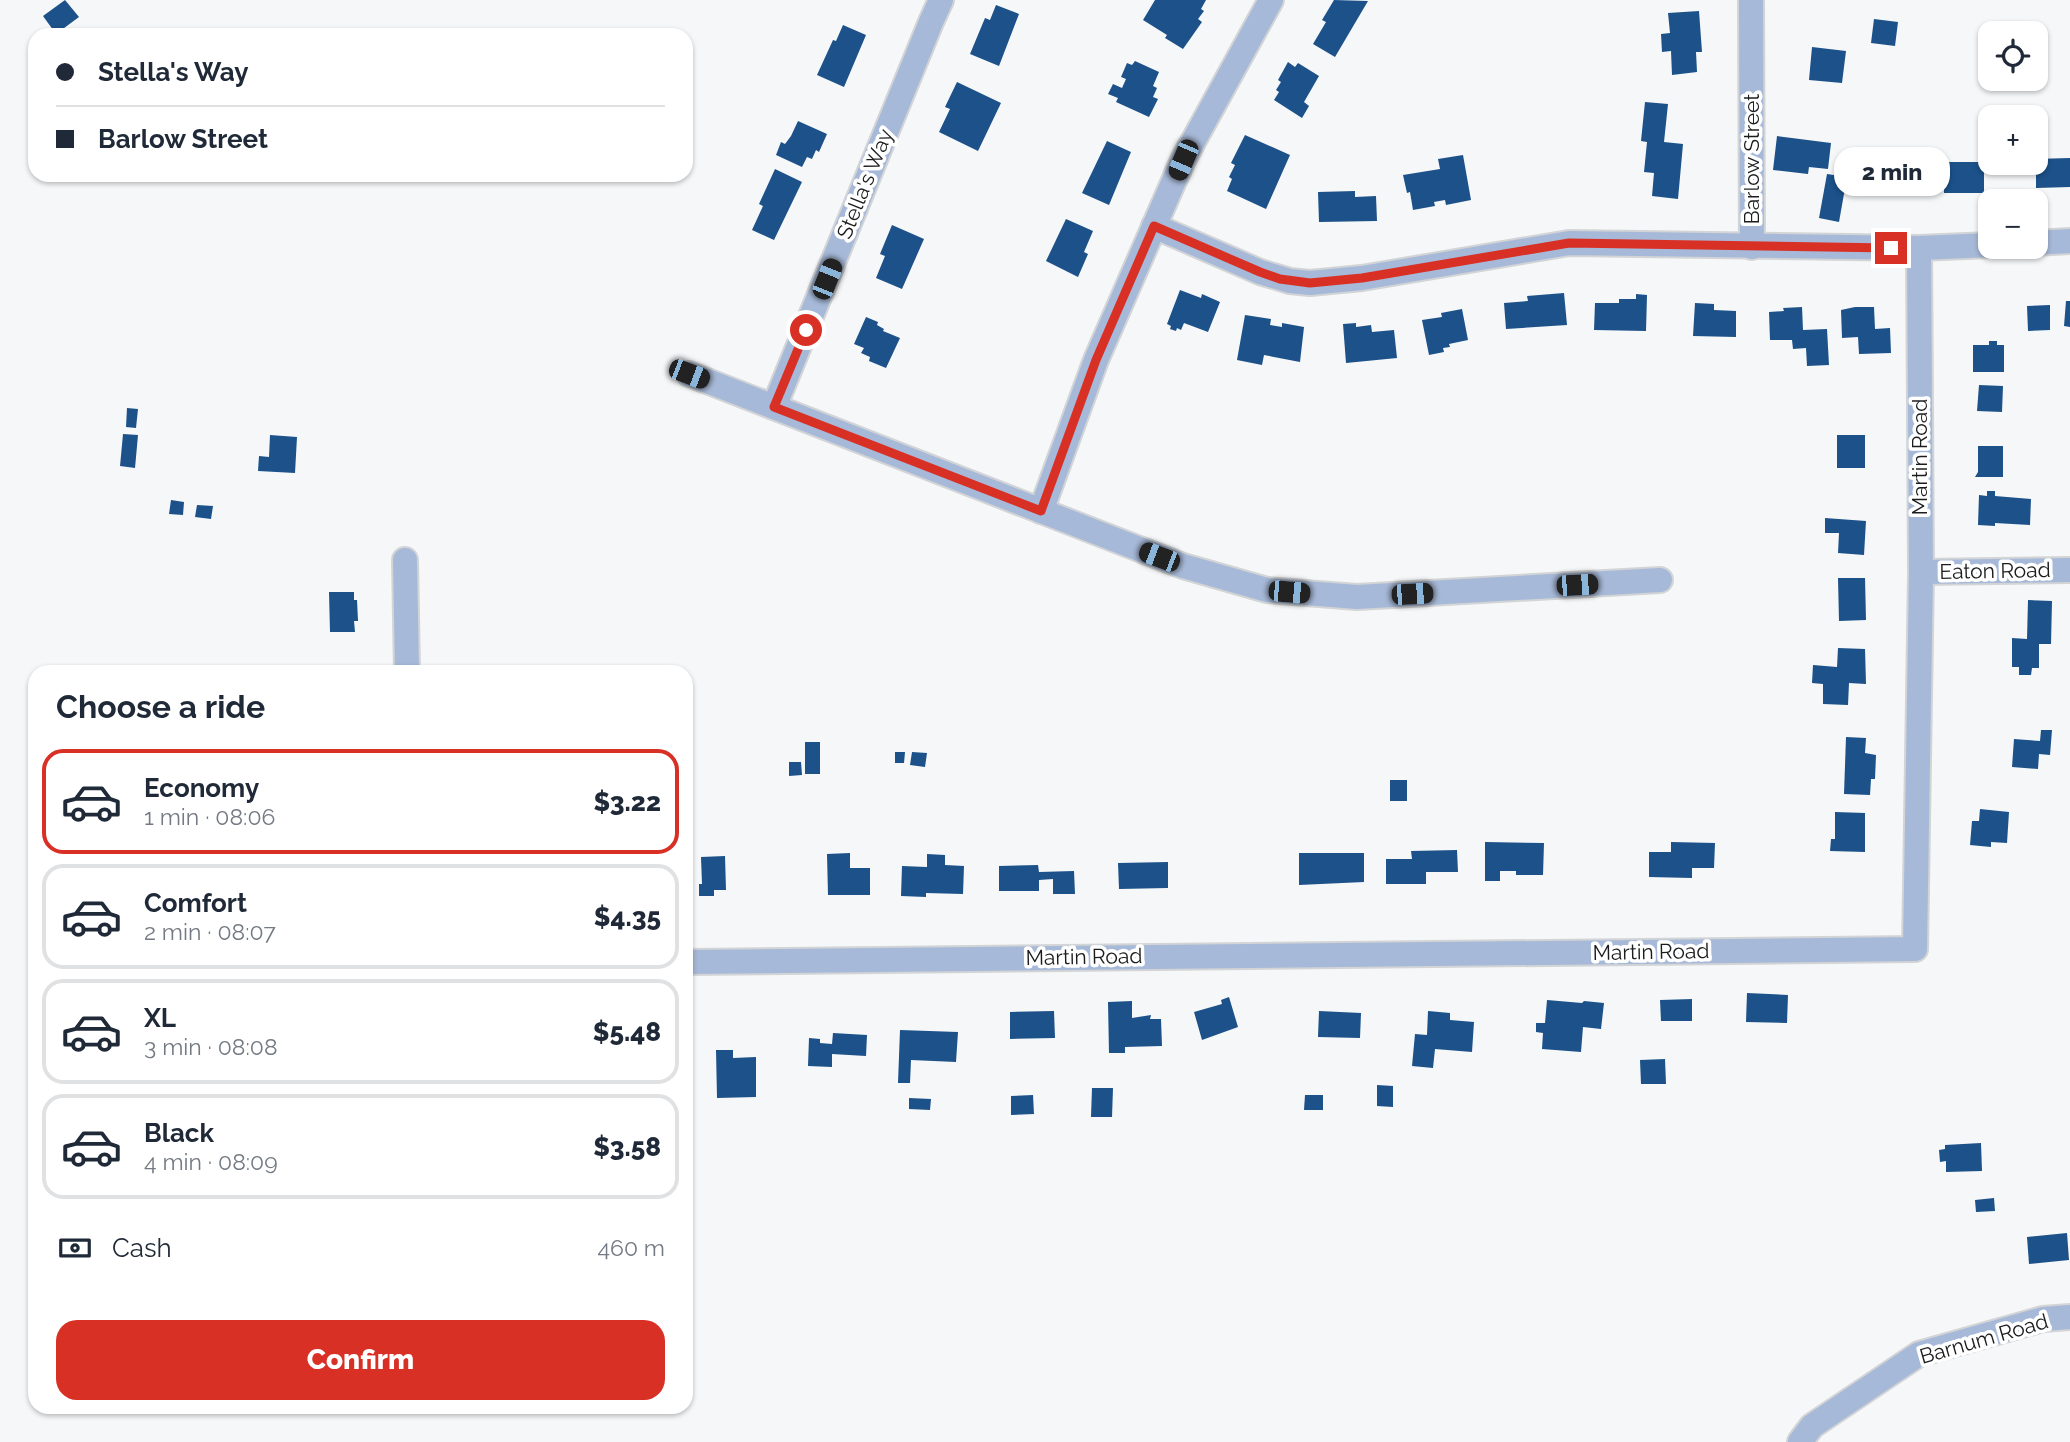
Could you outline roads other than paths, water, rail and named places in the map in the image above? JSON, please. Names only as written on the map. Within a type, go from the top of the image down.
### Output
[{"type":"street","name":"Stella's Way","points":[[774,407],[942,0]]},
{"type":"street","points":[[1041,511],[1096,360],[1154,226],[1195,135],[1271,0]]},
{"type":"street","name":"Barlow Street","points":[[1751,0],[1752,247],[1919,248],[1978,246]]},
{"type":"street","points":[[1154,226],[1260,272],[1280,279],[1310,283],[1355,279],[1569,243],[1752,247]]},
{"type":"street","points":[[2048,242],[2070,241]]},
{"type":"street","name":"Martin Road","points":[[693,962],[1915,949],[1921,572],[1919,248]]},
{"type":"street","points":[[689,374],[1182,566],[1267,590],[1357,597],[1660,580]]},
{"type":"street","points":[[405,560],[407,665]]},
{"type":"street","name":"Eaton Road","points":[[1921,572],[2070,569]]},
{"type":"street","name":"Barnum Road","points":[[1800,1442],[1812,1426],[1919,1354],[2043,1319],[2070,1317]]}]
